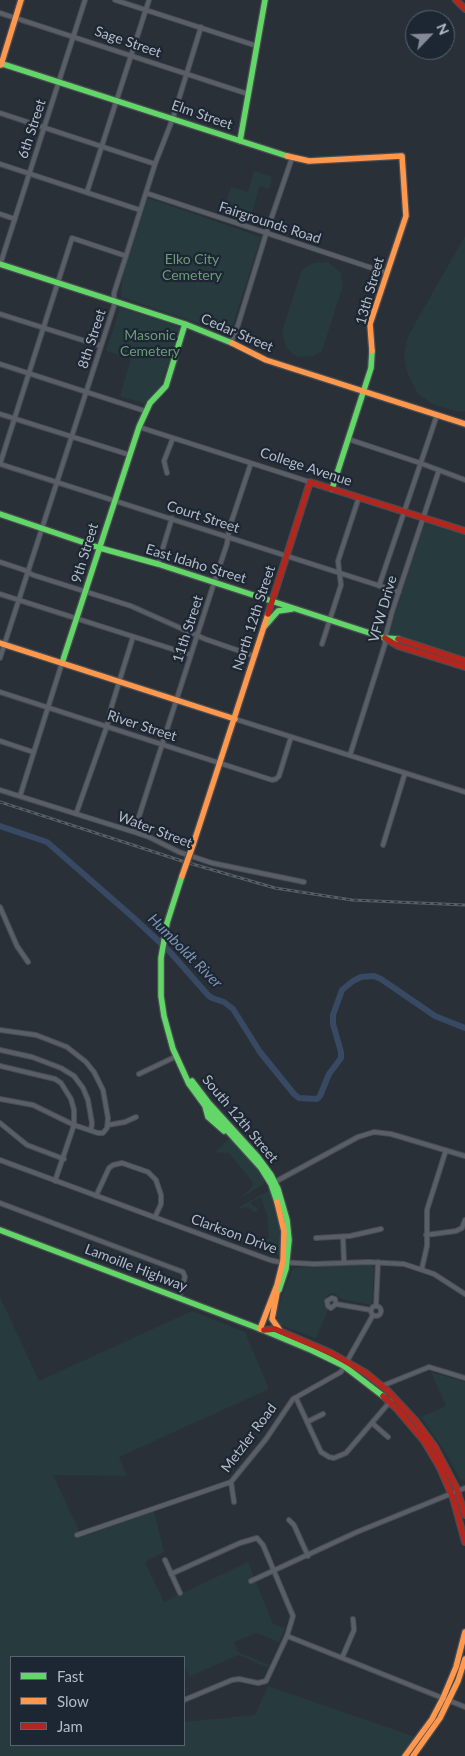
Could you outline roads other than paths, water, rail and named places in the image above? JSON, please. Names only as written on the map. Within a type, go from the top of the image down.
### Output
[{"type":"main road","points":[[0,64],[21,0]]},
{"type":"main road","points":[[240,142],[265,0]]},
{"type":"main road","points":[[456,0],[465,9]]},
{"type":"main road","name":"Elm Street","points":[[0,64],[173,118],[292,158],[309,161],[402,156]]},
{"type":"main road","name":"13th Street","points":[[332,488],[371,368],[370,324],[406,216],[402,156]]},
{"type":"main road","name":"Cedar Street","points":[[0,264],[185,324],[231,342],[266,360],[465,424]]},
{"type":"main road","name":"9th Street","points":[[62,662],[139,427],[150,403],[166,386],[185,324]]},
{"type":"main road","name":"College Avenue","points":[[310,482],[465,531]]},
{"type":"main road","name":"North 12th Street","points":[[220,763],[310,482]]},
{"type":"main road","name":"East Idaho Street","points":[[0,514],[100,548],[158,564],[298,609],[385,638],[398,646],[465,667]]},
{"type":"main road","points":[[264,627],[278,611],[298,609]]},
{"type":"main road","name":"East Idaho Street","points":[[385,638],[394,638],[465,661]]},
{"type":"main road","points":[[2,643],[235,719]]},
{"type":"main road","name":"South 12th Street","points":[[220,763],[167,923],[161,958],[160,996],[165,1025],[189,1084],[273,1183]]},
{"type":"main road","name":"South 12th Street","points":[[177,1056],[208,1102],[257,1156],[273,1183],[284,1224],[285,1262],[278,1293],[261,1329]]},
{"type":"main road","name":"Lamoille Highway","points":[[0,1230],[261,1329],[346,1364],[415,1420],[435,1447],[446,1467],[454,1492],[465,1542]]},
{"type":"main road","name":"South 12th Street","points":[[261,1329],[285,1262]]},
{"type":"main road","points":[[278,1293],[272,1315],[273,1322],[281,1330],[298,1338]]},
{"type":"main road","name":"Lamoille Highway","points":[[261,1329],[275,1329],[298,1338],[346,1364],[382,1386],[392,1400]]},
{"type":"main road","name":"Lamoille Highway","points":[[454,1492],[465,1515]]},
{"type":"main road","points":[[413,1756],[434,1727],[446,1699],[465,1632]]},
{"type":"main road","points":[[405,1756],[458,1681],[465,1659]]},
{"type":"street","name":"6th Street","points":[[0,264],[60,83],[85,0]]},
{"type":"street","points":[[115,0],[257,46]]},
{"type":"street","points":[[87,192],[149,0]]},
{"type":"street","name":"Sage Street","points":[[0,13],[248,94]]},
{"type":"street","name":"8th Street","points":[[0,658],[2,643],[29,572],[41,528],[114,306],[114,300],[140,210],[173,118],[201,28]]},
{"type":"street","points":[[0,113],[156,164]]},
{"type":"street","points":[[231,342],[292,158]]},
{"type":"street","points":[[0,164],[140,210]]},
{"type":"street","name":"Fairgrounds Road","points":[[146,193],[387,273]]},
{"type":"street","points":[[0,214],[15,219]]},
{"type":"street","points":[[0,464],[72,238],[126,256]]},
{"type":"street","points":[[0,314],[100,346]]},
{"type":"street","points":[[0,364],[145,411]]},
{"type":"street","points":[[0,414],[130,455]]},
{"type":"street","points":[[379,586],[436,415]]},
{"type":"street","name":"College Avenue","points":[[139,427],[310,482]]},
{"type":"street","points":[[167,473],[164,462],[173,438]]},
{"type":"street","points":[[348,439],[465,480]]},
{"type":"street","name":"11th Street","points":[[134,832],[251,463]]},
{"type":"street","name":"Court Street","points":[[0,464],[399,592]]},
{"type":"street","name":"VFW Drive","points":[[350,755],[422,517],[439,470]]},
{"type":"street","points":[[322,644],[341,585],[338,561],[359,497]]},
{"type":"street","points":[[158,564],[172,518]]},
{"type":"street","points":[[0,562],[130,606],[197,635],[254,656]]},
{"type":"street","points":[[0,594],[191,656]]},
{"type":"street","points":[[76,814],[107,726],[133,637]]},
{"type":"street","name":"9th Street","points":[[20,796],[62,662]]},
{"type":"street","name":"River Street","points":[[0,692],[272,780],[279,776],[291,737]]},
{"type":"street","points":[[235,719],[465,792]]},
{"type":"street","points":[[0,741],[33,752]]},
{"type":"street","points":[[383,845],[405,773]]},
{"type":"street","name":"Water Street","points":[[0,790],[149,837],[179,852],[212,862],[304,882]]},
{"type":"street","points":[[0,907],[17,946],[28,962]]},
{"type":"street","points":[[0,1030],[36,1035],[67,1047],[86,1062],[101,1084],[108,1124],[106,1132],[103,1133],[74,1126],[33,1105],[0,1099]]},
{"type":"street","points":[[0,1050],[32,1057],[61,1068],[74,1076],[83,1088],[88,1100],[92,1123],[91,1130]]},
{"type":"street","points":[[139,1074],[177,1056]]},
{"type":"street","points":[[0,1066],[46,1075],[61,1083],[71,1099],[74,1110],[74,1126],[55,1181]]},
{"type":"street","points":[[108,1124],[125,1122],[136,1117]]},
{"type":"street","points":[[0,1122],[27,1145],[64,1159]]},
{"type":"street","points":[[273,1183],[354,1139],[374,1132],[391,1134],[465,1156]]},
{"type":"street","points":[[422,1268],[426,1253],[427,1210],[446,1150]]},
{"type":"street","name":"Clarkson Drive","points":[[0,1160],[270,1260],[314,1264],[378,1262],[404,1264],[422,1268],[450,1283],[465,1294]]},
{"type":"street","points":[[96,1196],[108,1168],[113,1164],[122,1163],[148,1172],[156,1180],[161,1195],[161,1204],[155,1218]]},
{"type":"street","points":[[0,1203],[183,1272],[185,1277],[179,1298]]},
{"type":"street","points":[[426,1235],[456,1231],[462,1228],[465,1220]]},
{"type":"street","points":[[316,1238],[343,1237],[381,1229]]},
{"type":"street","points":[[343,1237],[344,1263]]},
{"type":"street","points":[[373,1315],[378,1315],[380,1312],[379,1307],[376,1306],[378,1262]]},
{"type":"street","points":[[336,1304],[371,1310],[376,1306]]},
{"type":"street","points":[[371,1310],[373,1315]]},
{"type":"street","points":[[346,1364],[373,1315]]},
{"type":"street","name":"Metzler Road","points":[[77,1535],[231,1482],[266,1439],[290,1403],[339,1374],[346,1364]]},
{"type":"street","points":[[376,1389],[429,1367],[465,1378]]},
{"type":"street","points":[[296,1398],[320,1452],[334,1458],[346,1452],[392,1400]]},
{"type":"street","points":[[307,1422],[323,1414]]},
{"type":"street","points":[[372,1423],[388,1437]]},
{"type":"street","points":[[231,1482],[234,1502]]},
{"type":"street","points":[[251,1581],[357,1532],[465,1488]]},
{"type":"street","points":[[290,1520],[308,1556]]},
{"type":"street","points":[[171,1574],[253,1538],[260,1540],[293,1616],[287,1636],[266,1681],[258,1683],[240,1679],[232,1680],[185,1700]]},
{"type":"street","points":[[165,1560],[180,1594]]},
{"type":"street","points":[[342,1658],[354,1630],[353,1619]]},
{"type":"street","points":[[287,1636],[465,1707]]},
{"type":"waterway","name":"Humboldt River","points":[[0,826],[47,842],[135,919],[170,952],[208,995],[224,1002],[233,1009],[260,1052],[299,1098],[317,1099],[329,1074],[341,1058],[333,1024],[333,1015],[342,990],[361,977],[374,976],[381,979],[435,1016],[465,1028]]},
{"type":"railway","points":[[0,802],[182,861],[275,888],[352,900],[465,905]]},
{"type":"park label","name":"Elko City Cemetery","points":[[192,268]]},
{"type":"park label","name":"Masonic Cemetery","points":[[150,344]]}]
